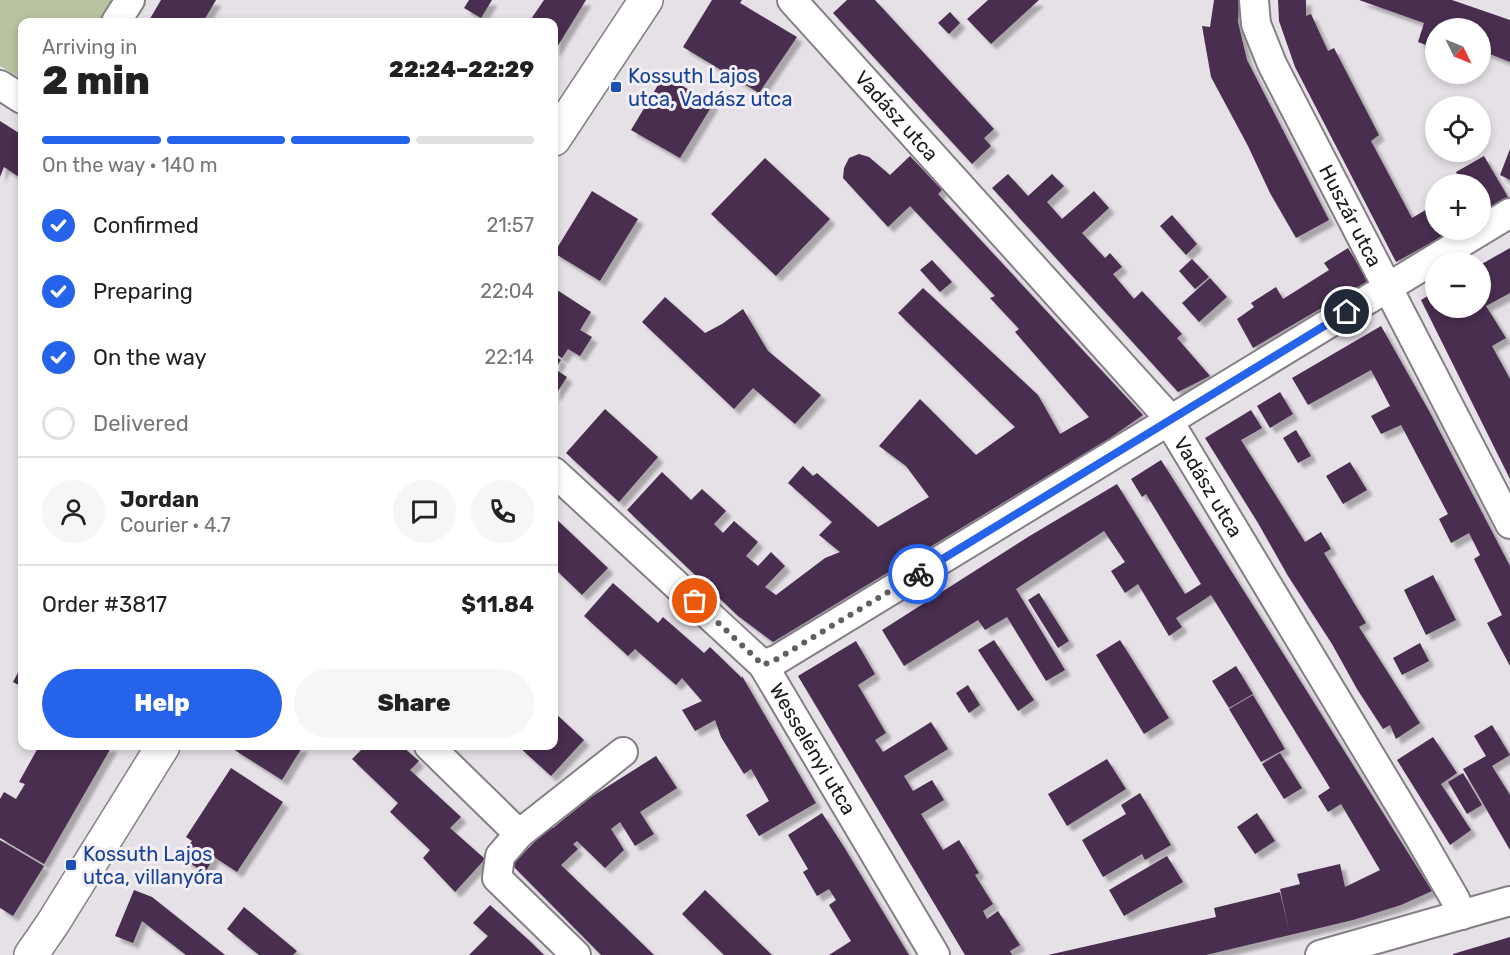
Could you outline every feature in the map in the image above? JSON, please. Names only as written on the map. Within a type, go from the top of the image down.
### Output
[{"type":"street","points":[[119,18],[130,0]]},
{"type":"street","points":[[558,133],[646,0]]},
{"type":"street","name":"Vadász utca","points":[[792,0],[1162,410],[1418,835],[1462,915]]},
{"type":"street","name":"Huszár utca","points":[[1254,0],[1256,24],[1272,64],[1510,524]]},
{"type":"street","points":[[0,86],[18,97]]},
{"type":"street","points":[[763,665],[777,659],[1169,422],[1510,213]]},
{"type":"street","name":"Wesselényi utca","points":[[558,476],[763,665],[935,955]]},
{"type":"street","points":[[31,955],[161,750]]},
{"type":"street","points":[[433,750],[519,834]]},
{"type":"street","points":[[576,955],[497,878],[500,856],[519,834],[623,752]]},
{"type":"street","points":[[1320,955],[1510,901]]},
{"type":"street","points":[[45,955],[53,923]]},
{"type":"green space","points":[[0,0],[127,0],[117,18],[18,18],[18,77],[0,66]]},
{"type":"building","points":[[161,0],[216,0],[205,18],[150,18]]},
{"type":"building","points":[[469,0],[492,0],[481,18],[464,8]]},
{"type":"building","points":[[544,0],[586,0],[558,46],[558,18],[532,18]]},
{"type":"building","points":[[712,0],[742,0],[740,3],[797,37],[759,93],[683,47]]},
{"type":"building","points":[[847,0],[875,0],[994,129],[984,138],[991,146],[972,164],[833,13]]},
{"type":"building","points":[[988,0],[1039,0],[991,44],[967,19]]},
{"type":"building","points":[[1214,0],[1239,0],[1238,22],[1247,60],[1329,220],[1296,238],[1270,193],[1211,77],[1202,26],[1210,27]]},
{"type":"building","points":[[1278,0],[1306,0],[1306,16],[1311,14],[1328,51],[1334,48],[1379,135],[1371,141],[1412,218],[1425,210],[1425,240],[1436,240],[1396,262],[1295,67],[1279,21]]},
{"type":"building","points":[[1359,0],[1452,0],[1510,20],[1510,62],[1491,54],[1491,18],[1425,18],[1425,45],[1418,42],[1424,23]]},
{"type":"building","points":[[950,12],[960,23],[949,34],[938,23]]},
{"type":"building","points":[[664,75],[713,104],[680,158],[631,130]]},
{"type":"building","points":[[0,121],[18,132],[18,176],[4,167],[0,177]]},
{"type":"building","points":[[1510,149],[1510,180],[1500,175]]},
{"type":"building","points":[[859,154],[869,157],[890,175],[910,156],[942,190],[938,194],[1143,415],[1110,438],[773,642],[738,616],[627,510],[662,472],[691,500],[702,489],[726,511],[714,524],[723,533],[734,521],[758,542],[746,556],[758,566],[771,552],[785,566],[765,587],[776,595],[825,558],[840,552],[819,535],[832,522],[788,483],[803,466],[813,476],[817,473],[878,527],[929,497],[906,466],[879,446],[920,399],[976,455],[1015,427],[898,313],[923,288],[1038,395],[1060,434],[1089,417],[1015,332],[1019,329],[990,298],[995,296],[910,206],[888,227],[843,178],[844,168],[849,158]]},
{"type":"building","points":[[765,158],[830,219],[776,276],[711,214]]},
{"type":"building","points":[[1474,162],[1488,162],[1508,197],[1491,207],[1491,174],[1457,174],[1456,172]]},
{"type":"building","points":[[1008,174],[1028,196],[1052,174],[1064,186],[1047,202],[1062,219],[1094,191],[1109,208],[1082,233],[1105,258],[1110,253],[1122,267],[1113,274],[1134,299],[1142,291],[1182,334],[1177,338],[1210,376],[1178,392],[992,188]]},
{"type":"building","points":[[592,191],[638,219],[600,281],[558,255],[558,246]]},
{"type":"building","points":[[1172,215],[1197,244],[1186,255],[1160,226]]},
{"type":"building","points":[[1348,248],[1368,281],[1253,348],[1237,319],[1254,307],[1251,303],[1276,287],[1283,299],[1329,270],[1324,263]]},
{"type":"building","points":[[1510,248],[1510,293],[1491,303],[1491,259]]},
{"type":"building","points":[[1192,259],[1209,277],[1195,289],[1179,271]]},
{"type":"building","points":[[932,260],[952,282],[940,292],[920,270]]},
{"type":"building","points":[[1210,278],[1227,297],[1199,322],[1182,303]]},
{"type":"building","points":[[558,291],[591,312],[580,330],[592,337],[580,356],[568,349],[562,358],[558,356]]},
{"type":"building","points":[[665,297],[705,333],[743,309],[768,351],[821,395],[795,424],[753,388],[734,409],[642,322]]},
{"type":"building","points":[[1491,314],[1506,338],[1492,346],[1510,379],[1510,479],[1430,318],[1491,318]]},
{"type":"building","points":[[1381,326],[1429,411],[1510,566],[1510,666],[1487,623],[1502,615],[1474,559],[1480,555],[1469,533],[1451,543],[1439,519],[1448,514],[1401,425],[1381,434],[1371,416],[1390,406],[1371,370],[1308,405],[1292,378]]},
{"type":"building","points":[[558,371],[567,377],[558,391]]},
{"type":"building","points":[[1280,392],[1293,414],[1270,428],[1257,406]]},
{"type":"building","points":[[605,409],[658,457],[619,502],[566,453]]},
{"type":"building","points":[[1251,410],[1262,428],[1241,440],[1305,542],[1321,532],[1331,549],[1324,553],[1366,623],[1359,627],[1420,723],[1396,739],[1390,725],[1383,729],[1357,689],[1332,644],[1205,438]]},
{"type":"building","points":[[1296,430],[1311,456],[1298,463],[1283,438]]},
{"type":"building","points":[[1161,460],[1432,891],[1401,905],[1353,920],[1290,935],[1280,889],[1300,884],[1297,874],[1340,864],[1345,887],[1380,870],[1341,804],[1328,812],[1318,796],[1330,788],[1211,595],[1176,618],[1182,627],[1169,636],[1138,584],[1125,593],[1111,571],[1125,562],[1104,531],[1016,589],[1065,670],[1046,681],[1007,617],[985,630],[978,620],[904,666],[882,630],[1028,537],[1117,484],[1185,594],[1201,584],[1146,494],[1142,497],[1131,479]]},
{"type":"building","points":[[1350,462],[1367,490],[1343,504],[1326,476]]},
{"type":"building","points":[[558,521],[608,568],[582,595],[558,572]]},
{"type":"building","points":[[1433,575],[1456,620],[1426,635],[1404,590]]},
{"type":"building","points":[[613,583],[658,623],[663,617],[704,653],[710,647],[742,678],[742,676],[816,803],[759,836],[746,815],[769,801],[751,769],[744,774],[721,737],[715,720],[695,731],[682,710],[702,701],[682,678],[676,685],[635,649],[628,656],[584,616]]},
{"type":"building","points":[[1039,593],[1069,641],[1058,648],[1028,600]]},
{"type":"building","points":[[994,640],[1034,700],[1018,711],[978,650]]},
{"type":"building","points":[[1120,640],[1169,718],[1144,734],[1096,655]]},
{"type":"building","points":[[856,641],[875,674],[858,685],[886,733],[875,740],[883,752],[931,722],[948,749],[904,776],[913,791],[932,780],[944,800],[921,814],[943,850],[959,840],[979,873],[975,875],[993,904],[983,911],[987,919],[998,911],[1020,945],[1010,951],[1012,955],[965,955],[798,676]]},
{"type":"building","points":[[1420,643],[1429,661],[1402,675],[1393,658]]},
{"type":"building","points":[[1236,666],[1253,694],[1229,708],[1212,681]]},
{"type":"building","points":[[18,673],[18,685],[13,682]]},
{"type":"building","points":[[968,685],[980,705],[969,713],[956,693]]},
{"type":"building","points":[[1253,695],[1285,749],[1261,762],[1229,709]]},
{"type":"building","points":[[558,716],[584,740],[551,776],[522,750],[558,750]]},
{"type":"building","points":[[1492,725],[1510,755],[1492,766],[1510,795],[1510,850],[1463,769],[1486,756],[1474,736]]},
{"type":"building","points":[[1433,737],[1457,773],[1441,784],[1471,830],[1450,845],[1397,760]]},
{"type":"building","points":[[37,750],[110,750],[44,864],[0,838],[0,799],[4,792],[16,799],[25,784],[19,782]]},
{"type":"building","points":[[235,750],[301,750],[282,780]]},
{"type":"building","points":[[361,750],[407,750],[419,761],[410,770],[461,817],[450,828],[485,859],[455,892],[423,858],[430,850],[390,812],[398,803],[352,759]]},
{"type":"building","points":[[1280,753],[1302,788],[1284,799],[1262,764]]},
{"type":"building","points":[[656,756],[677,788],[640,812],[654,834],[635,846],[620,822],[611,829],[624,850],[605,868],[577,841],[573,844],[578,849],[561,865],[654,955],[601,955],[512,865],[550,826],[553,828],[591,797]]},
{"type":"building","points":[[1107,759],[1126,789],[1067,826],[1048,794]]},
{"type":"building","points":[[231,768],[283,802],[237,872],[214,857],[205,873],[181,857],[192,841],[186,837]]},
{"type":"building","points":[[1463,773],[1482,805],[1467,814],[1448,782]]},
{"type":"building","points":[[1140,793],[1171,845],[1145,860],[1142,854],[1103,877],[1082,840],[1126,814],[1121,805]]},
{"type":"building","points":[[822,813],[909,955],[829,955],[851,941],[829,905],[836,900],[829,889],[817,896],[803,872],[808,869],[788,835]]},
{"type":"building","points":[[1257,813],[1275,841],[1255,854],[1237,827]]},
{"type":"building","points":[[0,840],[44,866],[13,916],[0,908]]},
{"type":"building","points":[[1167,856],[1183,882],[1124,916],[1109,890]]},
{"type":"building","points":[[134,890],[152,897],[225,955],[186,955],[142,921],[133,943],[115,936]]},
{"type":"building","points":[[705,890],[772,955],[724,955],[682,914]]},
{"type":"building","points":[[1280,892],[1290,935],[1206,955],[1048,955],[1216,917],[1214,908]]},
{"type":"building","points":[[490,905],[544,955],[469,955],[488,936],[473,923]]},
{"type":"building","points":[[244,907],[297,951],[293,955],[259,955],[227,929]]},
{"type":"building","points":[[1510,937],[1510,955],[1453,955],[1453,954]]},
{"type":"way so far","points":[[695,601],[763,665],[777,659],[918,574]]},
{"type":"place","name":"Kossuth Lajos utca, Vadász utca","points":[[616,87]]},
{"type":"place","name":"Kossuth Lajos utca, villanyóra","points":[[71,865]]},
{"type":"route","points":[[918,574],[1347,312]]}]
